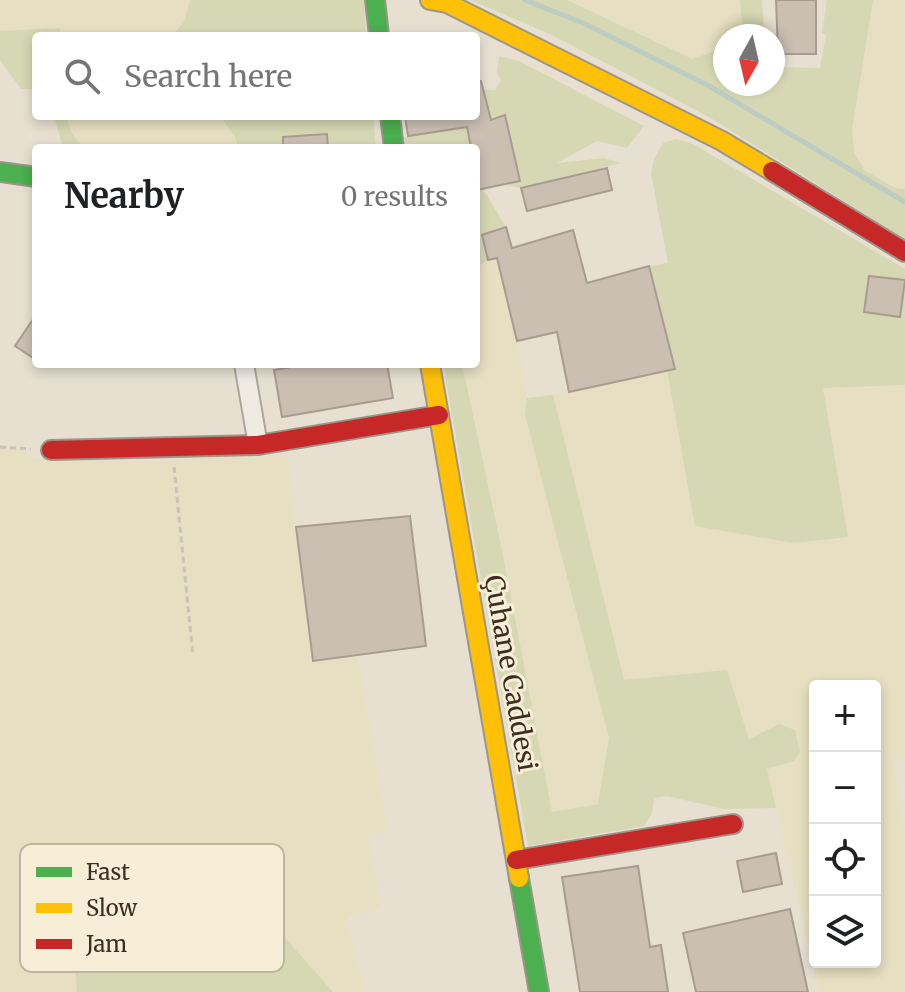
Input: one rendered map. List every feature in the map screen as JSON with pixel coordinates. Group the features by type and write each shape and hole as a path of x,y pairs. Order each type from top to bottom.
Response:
{"street":[{"path":"379,32 375,1 395,0"},
{"path":"430,0 447,3 722,141 905,252"},
{"path":"390,120 394,144"},
{"path":"0,172 32,176"},
{"path":"245,368 258,445"},
{"name":"Çuhane Caddesi","path":"431,368 539,992"},
{"path":"51,450 258,445 439,415"},
{"path":"516,860 733,824"}],"path":[{"path":"0,447 51,450"},
{"path":"172,447 193,656"}],"shaded area":[{"path":"0,0 190,0 184,22 175,32 59,32 59,28 0,31"},
{"path":"567,0 740,0 742,24 713,24 713,52 692,60"},
{"path":"873,0 905,0 905,189 895,188 864,170 854,152 852,130"},
{"path":"68,120 223,120 237,144 80,144"},
{"path":"497,258 517,341 527,398 525,415 609,738 598,804 552,812 502,550 463,368 480,368 480,266"},
{"path":"667,370 695,526 848,537 823,388 905,385 905,755 893,761 905,832 905,992 819,992 813,968 881,968 881,680 809,680 809,949 767,769 794,760 800,752 779,724 749,739 727,670 624,680 553,395"},
{"path":"0,447 25,448 29,458 146,463 287,455 313,660 358,655 388,831 368,836 381,908 346,918 365,992 333,992 284,937 284,844 20,844 20,972 75,972 77,992 0,992"}],"green space":[{"path":"190,0 364,0 366,32 175,32 184,22"},
{"path":"470,0 567,0 692,59 713,52 713,96 785,96 785,67 820,68 826,35 822,33 827,0 873,0 852,130 854,152 864,170 895,188 905,189 905,239 709,117 550,34"},
{"path":"740,0 762,0 763,24 742,24"},
{"path":"60,28 60,32 32,32 32,89 21,89 0,60 0,31"},
{"path":"499,56 519,61 644,126 627,148 597,141 557,163 604,158 621,163 521,188 504,184 518,172 506,115 491,120 482,90 495,90 501,81 497,72"},
{"path":"55,120 68,120 81,144 62,144"},
{"path":"223,120 373,120 376,144 237,144"},
{"path":"467,127 470,144 405,144 404,137"},
{"path":"676,139 693,144 905,269 905,385 823,388 848,537 794,543 695,526 667,370 675,368 649,266 668,263 651,174 654,159 663,143"},
{"path":"480,189 483,189 506,227 482,235 488,260 480,265"},
{"path":"444,368 463,368 502,550 552,812 598,804 609,738 525,415 527,398 553,395 624,680 727,670 749,739 779,724 795,730 800,752 794,761 767,769 776,808 724,809 667,796 654,798 652,813 644,826 528,846"},
{"path":"284,937 333,992 77,992 75,972 284,972"}],"building":[{"path":"776,0 816,0 816,54 785,54 785,24 777,24"},
{"path":"480,81 491,120 505,115 520,181 480,189 480,144 470,144 467,127 408,136 406,120 480,120"},
{"path":"327,134 328,144 283,144 283,137"},
{"path":"607,168 612,190 527,211 521,188"},
{"path":"506,227 512,248 573,230 587,283 649,266 675,369 569,392 557,332 517,341 497,258 488,260 482,235"},
{"path":"869,276 905,280 900,317 864,312"},
{"path":"32,321 32,357 15,346"},
{"path":"388,368 393,398 282,417 274,370"},
{"path":"410,516 426,646 313,661 296,527"},
{"path":"776,853 782,884 743,892 737,861"},
{"path":"638,866 650,947 661,945 668,992 580,992 562,877"},
{"path":"790,909 808,992 696,992 683,933"}],"waterway":[{"path":"525,0 583,23 709,86 905,202"}],"traffic: fast":[{"path":"375,0 379,32"},
{"path":"390,120 394,144"},
{"path":"0,172 32,176"},
{"path":"519,878 539,992"}],"traffic: slow":[{"path":"430,0 447,3 722,141 772,171"},
{"path":"431,368 519,878"}],"traffic: jam":[{"path":"772,171 905,252"},
{"path":"51,450 258,445 439,415"},
{"path":"516,860 733,824"}]}
